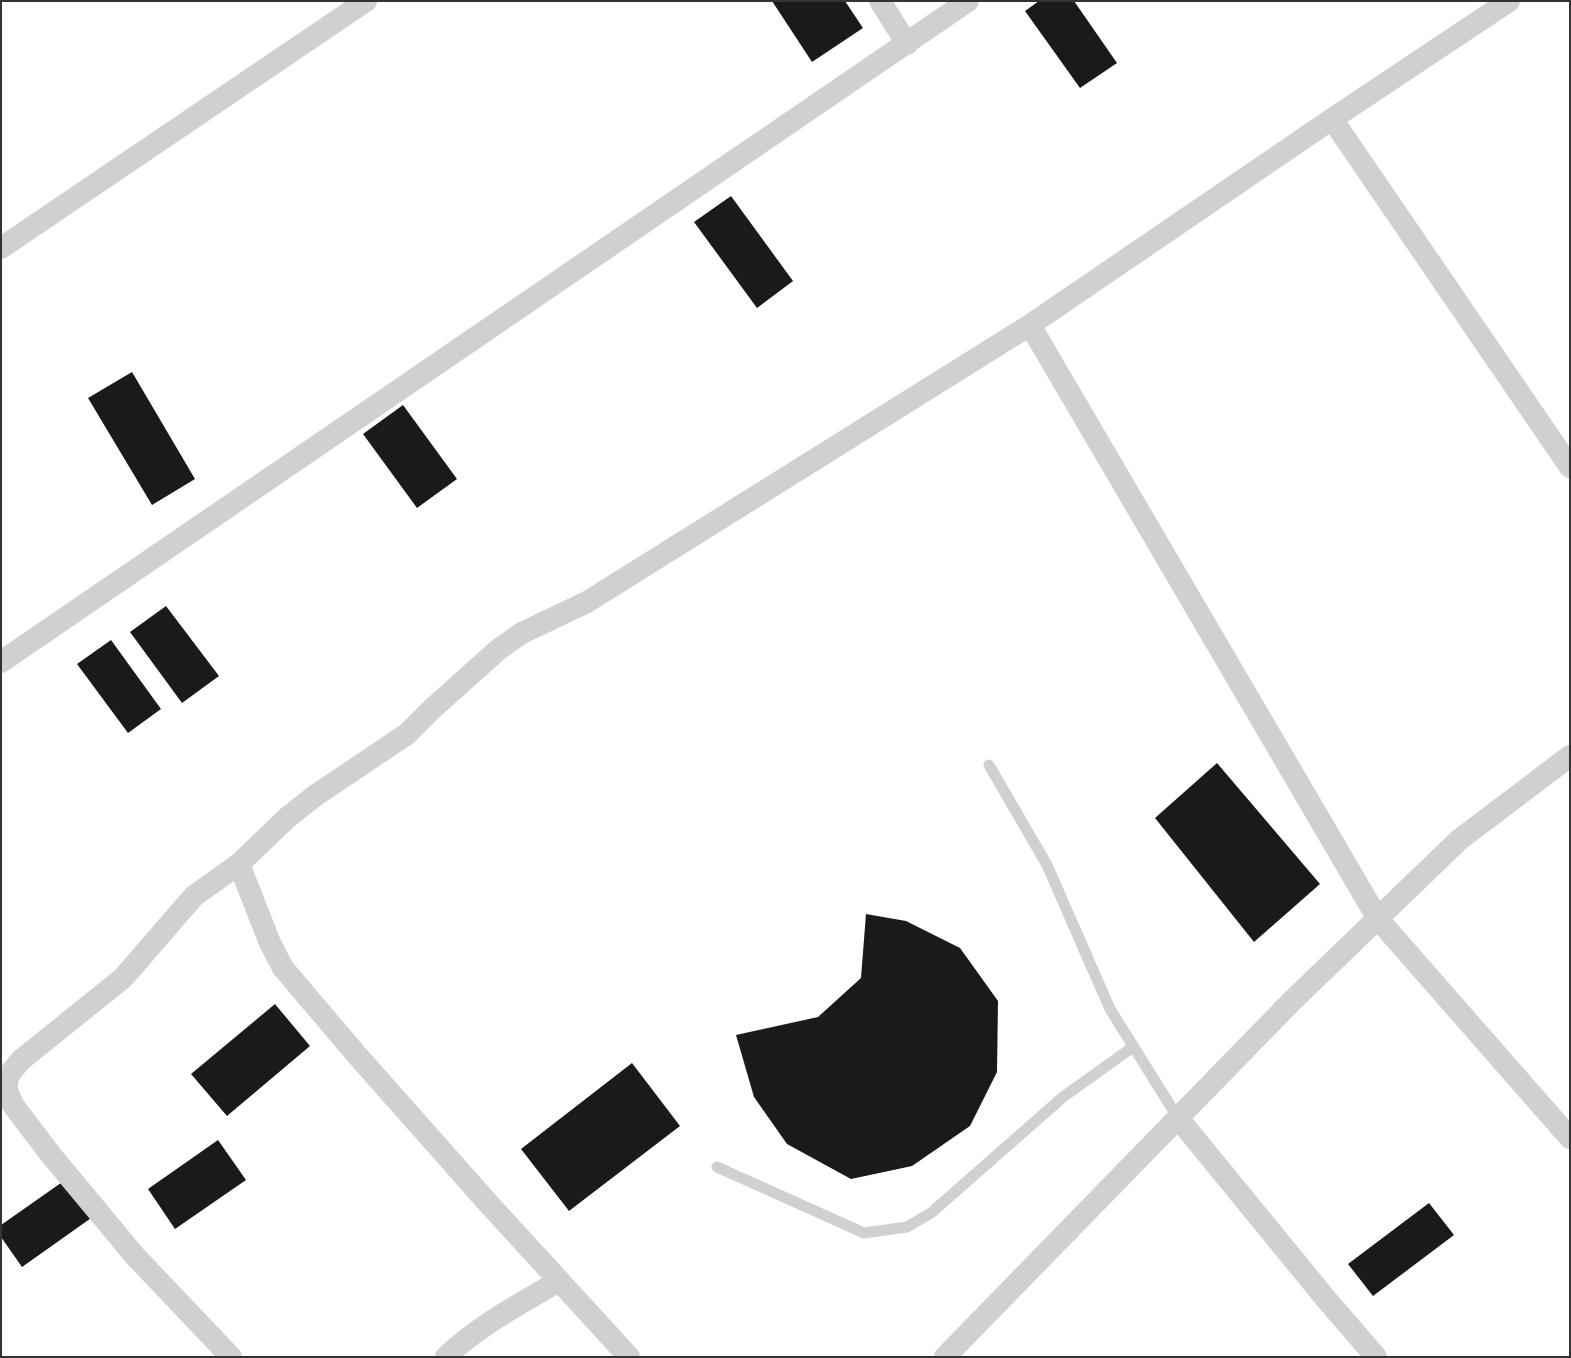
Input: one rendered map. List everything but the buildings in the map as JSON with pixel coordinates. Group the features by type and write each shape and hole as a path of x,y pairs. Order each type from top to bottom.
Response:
{"street":[{"path":"1,248 366,1"},
{"path":"880,1 907,44"},
{"path":"1,662 968,1"},
{"path":"231,1357 129,1249 51,1155 13,1105 4,1091 11,1072 21,1060 123,978 194,896 239,864 288,817 316,795 407,734 432,709 506,644 522,633 586,602 1030,325 1509,1"},
{"path":"1332,119 1570,467"},
{"path":"1030,325 1378,919 1570,1138"},
{"path":"950,1355 1291,1002 1459,840 1570,756"},
{"path":"239,864 270,943 283,968 488,1203 629,1357"},
{"path":"1178,1118 1326,1299 1376,1357"},
{"path":"446,1357 490,1321 559,1280"}],"lane":[{"path":"989,765 1046,864 1110,1009 1178,1118"},
{"path":"717,1167 864,1233 907,1227 931,1214 1064,1097 1133,1047"}]}
